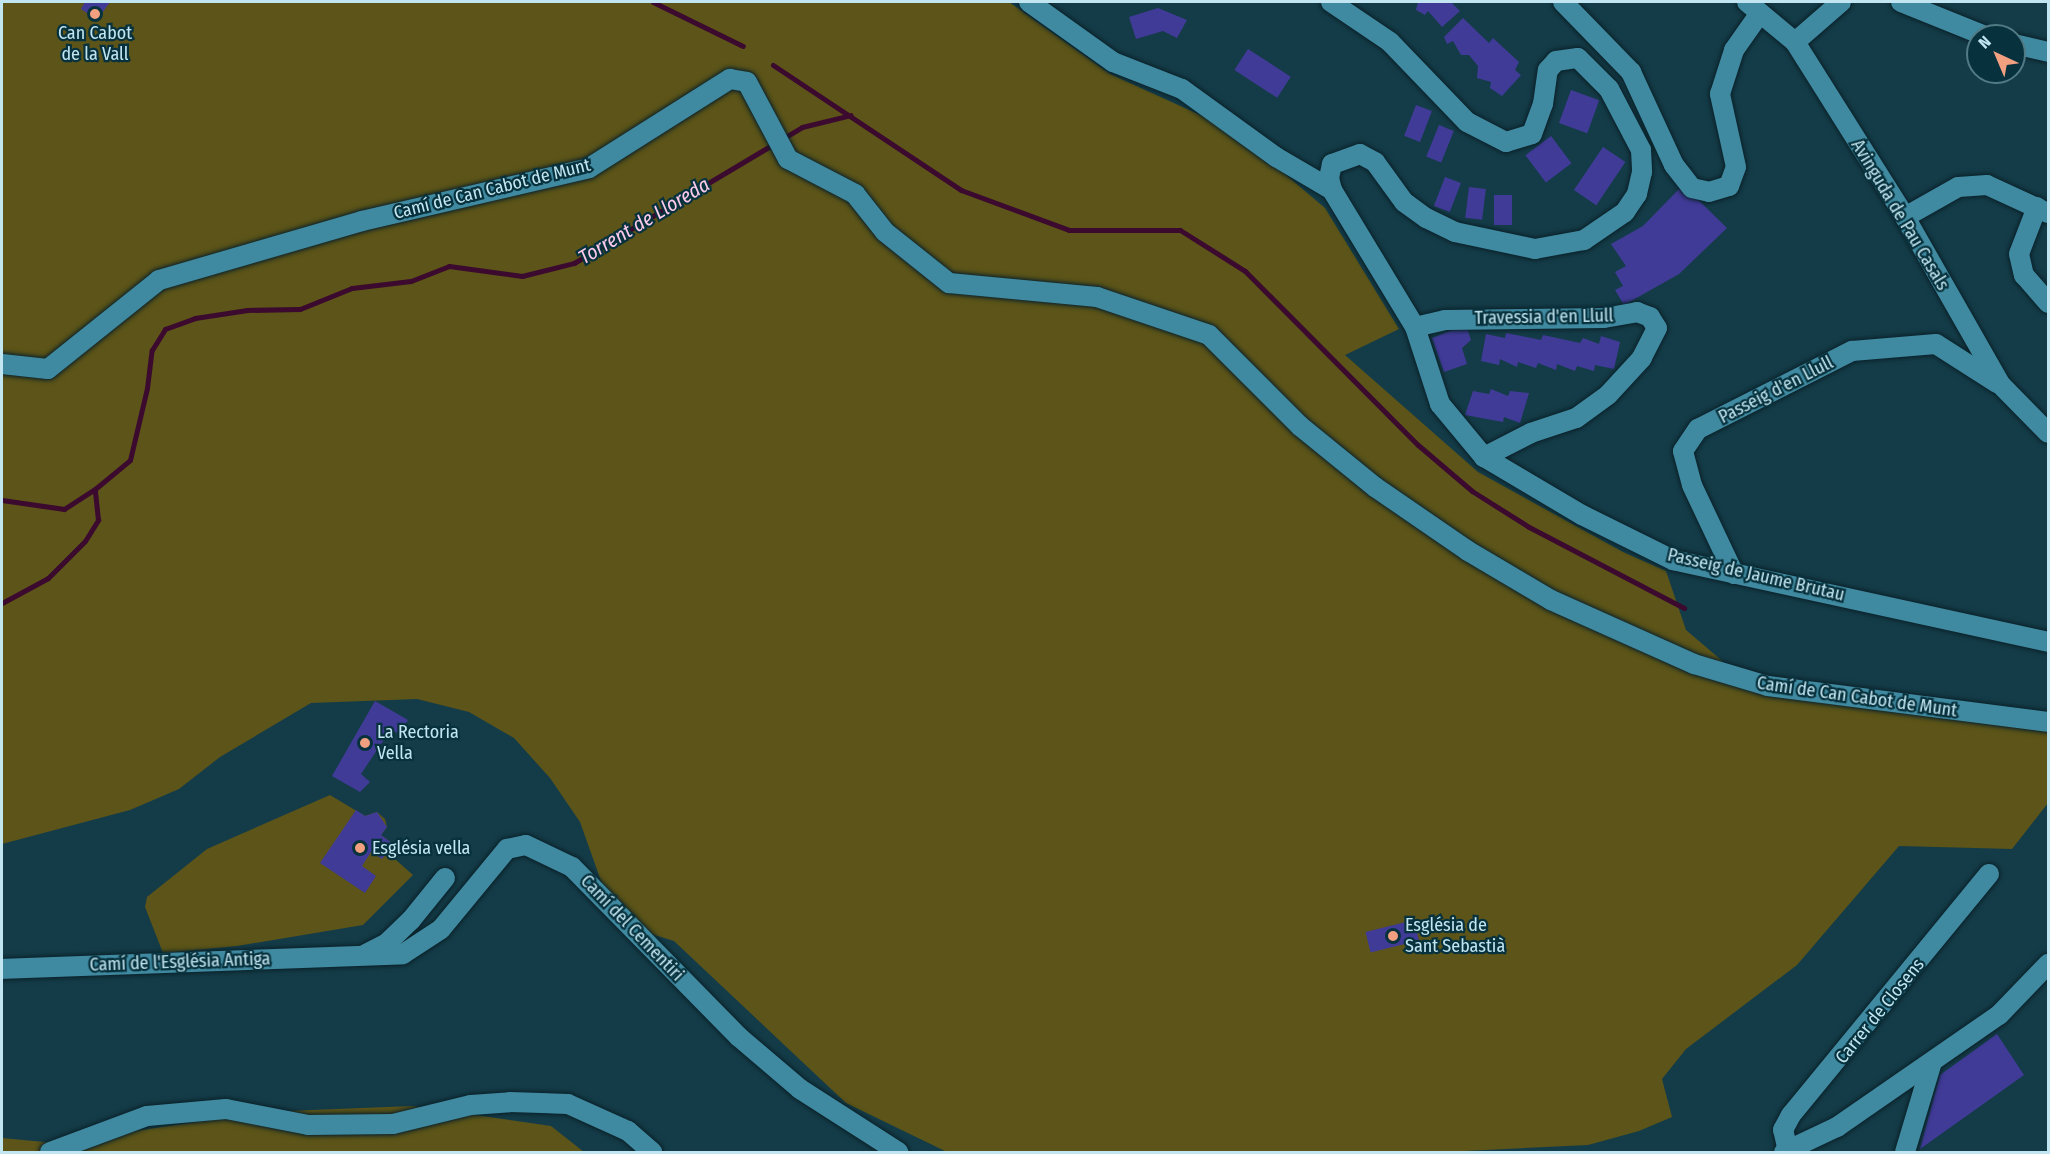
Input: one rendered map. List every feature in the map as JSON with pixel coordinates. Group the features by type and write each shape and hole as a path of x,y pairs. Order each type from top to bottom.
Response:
{"street":[{"path":"1029,2 1102,56 1182,89 1276,157 1332,190"},
{"path":"1331,2 1390,42 1467,122 1506,142 1532,134 1543,104 1548,70 1556,61 1578,58 1610,89 1622,109 1641,150 1642,172 1637,194 1625,212 1607,228 1584,240 1535,249 1455,232 1426,218 1404,202 1376,162 1360,154 1332,164 1329,178 1332,190"},
{"path":"1563,2 1631,72 1674,165 1692,188 1709,192 1729,186 1736,167 1720,94 1734,50 1754,7"},
{"path":"1795,42 1841,2"},
{"path":"1901,2 1966,28"},
{"name":"Avinguda de Pau Casals","path":"1754,7 1795,42 1905,217 2001,385 2049,433"},
{"path":"2026,47 2049,52"},
{"name":"Camí de Can Cabot de Munt","path":"2,364 48,369 159,280 362,221 589,168 730,79 747,82 788,159 855,194 885,232 949,284 1097,297 1209,335 1300,426 1375,487 1468,551 1542,594 1631,638 1694,664 1768,686 2049,722"},
{"path":"1905,217 1958,187 1987,185 2043,210 2019,254 2024,275 2049,303"},
{"name":"Passeig de Jaume Brutau","path":"1332,190 1415,327 1440,404 1484,457 1582,515 1674,560 2049,642"},
{"name":"Travessia d'en Llull","path":"1415,327 1445,320 1604,318 1637,312 1650,317 1657,328 1642,358 1608,395 1576,418 1531,433 1484,457"},
{"name":"Passeig d'en Llull","path":"1734,574 1692,485 1683,451 1698,429 1852,351 1936,344 2001,385"},
{"name":"Camí del Cementiri","path":"358,958 403,954 441,929 477,880 507,849 526,845 572,867 739,1037 801,1089 898,1152"},
{"name":"Carrer de Closens","path":"1989,874 1791,1115 1783,1130 1786,1152 1837,1127 1999,1015 2049,964"},
{"path":"358,958 386,944 445,878"},
{"name":"Camí de l'Església Antiga","path":"2,969 358,958"},
{"path":"1905,1152 1932,1062"},
{"path":"50,1152 147,1116 226,1109 308,1125 393,1125 471,1105 510,1102 568,1104 628,1131 652,1152"}],"shaded area":[{"path":"2,2 1009,2 1110,74 1209,119 1273,164 1325,208 1399,329 1345,355 1478,472 1623,552 1666,571 1686,630 1727,665 1774,689 2047,731 2048,803 2012,849 1899,846 1797,965 1686,1049 1662,1079 1672,1117 1639,1131 1588,1145 1444,1152 947,1152 846,1103 674,941 616,923 580,822 550,778 514,738 469,712 417,699 311,703 220,757 179,789 130,810 2,844"},
{"path":"330,795 365,816 377,812 385,819 387,827 381,835 393,844 387,852 413,875 363,925 237,946 163,953 145,907 147,897 207,849"},
{"path":"412,1106 551,1126 584,1152 2,1152 2,1138 55,1143 262,1112"}],"building":[{"name":"Can Cabot de la Vall","path":"85,2 110,2 97,20 81,9"},
{"path":"1418,2 1451,2 1460,11 1442,27 1428,11 1425,15 1416,10"},
{"path":"1158,8 1187,20 1177,38 1163,31 1136,39 1129,17"},
{"path":"1463,18 1489,43 1493,38 1519,62 1515,70 1521,75 1502,96 1490,88 1491,82 1477,78 1478,66 1469,55 1461,55 1453,41 1447,44 1444,37"},
{"path":"1248,49 1291,77 1277,98 1234,70"},
{"path":"1571,90 1599,100 1587,133 1559,123"},
{"path":"1416,105 1432,111 1420,142 1404,136"},
{"path":"1439,125 1454,131 1441,163 1426,157"},
{"path":"1551,136 1571,163 1546,182 1525,155"},
{"path":"1603,147 1625,162 1596,205 1574,190"},
{"path":"1445,177 1461,183 1450,212 1434,206"},
{"path":"1683,185 1727,228 1679,274 1624,305 1615,290 1623,286 1615,272 1626,266 1611,244 1643,226"},
{"path":"1469,187 1486,189 1482,220 1465,218"},
{"path":"1494,195 1512,195 1512,225 1494,225"},
{"path":"1466,325 1471,340 1462,348 1467,364 1444,372 1432,338"},
{"path":"1506,333 1541,340 1543,335 1580,343 1583,338 1599,344 1601,336 1620,342 1614,369 1595,365 1594,371 1577,366 1575,371 1557,364 1556,370 1538,363 1536,368 1518,362 1517,367 1500,359 1499,365 1481,361 1486,334 1505,338"},
{"path":"1491,389 1508,396 1510,391 1529,393 1520,423 1504,417 1503,422 1465,415 1473,391 1489,394"},
{"name":"La Rectoria Vella","path":"375,701 408,720 399,734 391,729 361,774 370,782 360,792 332,776"},
{"name":"Església vella","path":"356,810 365,816 377,812 387,827 381,835 393,844 382,859 371,852 362,866 376,876 365,893 320,863"},
{"name":"Església de Sant Sebastià","path":"1414,920 1419,940 1371,952 1365,932"},
{"path":"1997,1034 2024,1075 1920,1149 1940,1075"}],"waterway":[{"path":"653,2 743,46"},
{"path":"773,65 961,190 1069,230 1180,230 1245,271 1418,445 1472,491 1529,527 1684,608"},
{"name":"Torrent de Lloreda","path":"2,603 48,578 85,541 98,520 95,489 130,460 147,388 152,350 165,329 195,318 247,310 300,309 352,288 411,281 449,266 522,276 574,263 802,127 851,115"},
{"path":"2,500 64,509 95,489"}],"place":[{"name":"Can Cabot de la Vall","path":"95,14"},
{"name":"La Rectoria Vella","path":"365,743"},
{"name":"Església vella","path":"360,848"},
{"name":"Església de Sant Sebastià","path":"1393,936"}]}
